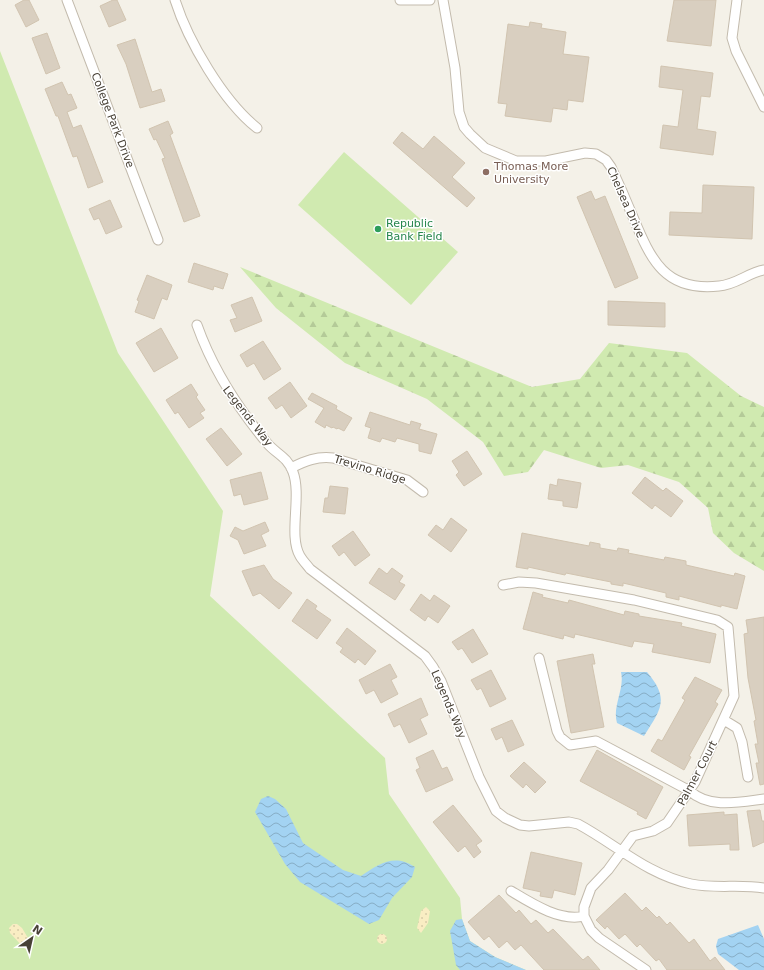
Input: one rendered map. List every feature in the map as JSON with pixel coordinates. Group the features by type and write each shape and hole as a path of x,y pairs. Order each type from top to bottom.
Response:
{"street":[{"name":"College Park Drive","path":"67,0 158,240"},
{"path":"175,0 189,38 202,59 237,109 257,128"},
{"path":"400,0 430,0"},
{"name":"Chelsea Drive","path":"443,0 455,68 461,120 470,134 485,148 516,161 546,161 585,153 596,154 606,160 611,167 647,251 665,273 677,281 688,285 701,287 720,286 764,270"},
{"path":"737,0 732,38 736,51 764,107"},
{"name":"Legends Way","path":"197,325 216,370 230,395 268,445 282,455 291,468 296,484 296,545 300,556 310,568 425,656 441,680 479,777 496,811 505,818 520,825 529,826 569,822 578,824 622,853 659,874 691,884 721,887 764,888"},
{"name":"Trevino Ridge","path":"291,468 312,458 324,456 407,480 423,492"},
{"name":"Palmer Court","path":"503,585 519,582 536,583 634,600 722,622 728,627 735,689 734,696 690,791 667,823 653,831 633,836 622,853 591,888 584,907 584,916"},
{"path":"539,658 558,731 564,741 570,745 596,741 690,791 697,798 717,802 740,802 764,799"},
{"path":"724,720 738,728 748,777"},
{"path":"511,891 569,918 584,916 591,930 599,938 646,970"}],"green space":[{"path":"0,51 118,353 223,511 210,596 385,758 389,794 460,898 462,919 470,941 495,957 526,970 0,970"},
{"name":"Republic Bank Field","path":"344,152 458,252 411,305 298,205"},
{"path":"240,267 532,387 580,379 609,343 687,353 741,396 764,407 764,571 734,553 713,533 708,508 679,482 628,465 601,468 544,450 528,472 504,476 483,442 427,399 345,363 276,308"}],"sand":[{"path":"426,907 430,911 428,923 421,933 417,928 421,911"},
{"path":"13,924 17,924 22,928 31,943 30,949 25,949 10,933 9,928"},
{"path":"380,934 384,934 386,935 386,943 380,944 377,941 377,937"}],"water":[{"path":"621,672 647,672 659,690 661,697 658,711 644,736 617,723 616,710 622,678"},
{"path":"268,796 275,799 286,809 303,843 343,870 361,876 380,864 393,861 400,861 415,867 412,877 392,898 379,920 369,924 300,882 285,864 255,812 261,799"},
{"path":"462,919 470,941 495,957 526,970 460,970 456,965 450,931 456,920"},
{"path":"758,925 764,939 764,970 739,970 718,954 716,946 718,939"}],"building":[{"path":"24,0 29,0 39,20 26,27 15,5"},
{"path":"113,0 117,0 126,20 109,27 100,6"},
{"path":"674,0 716,0 711,46 667,41"},
{"path":"530,22 542,24 541,28 566,32 563,54 589,57 583,102 568,100 567,110 553,108 551,122 505,116 507,104 498,103 508,24 529,27"},
{"path":"47,33 60,68 46,74 32,38"},
{"path":"135,39 152,92 161,89 165,101 140,108 126,64 117,45"},
{"path":"661,66 713,73 710,97 701,96 697,129 716,132 713,155 660,148 663,125 678,127 683,90 659,87"},
{"path":"62,82 68,95 71,94 77,108 67,112 73,128 81,125 103,182 88,188 77,156 73,157 58,116 56,116 45,89"},
{"path":"168,121 173,133 170,135 200,216 184,222 162,159 165,158 156,139 154,140 149,129"},
{"path":"402,132 423,149 434,136 465,163 452,177 475,198 467,207 393,143"},
{"path":"703,185 754,187 752,239 669,235 670,212 702,213"},
{"path":"591,191 595,200 605,196 638,278 615,288 577,197"},
{"path":"110,200 122,227 106,234 99,218 94,220 89,209"},
{"path":"194,263 228,274 223,289 214,286 213,290 188,282"},
{"path":"147,275 172,285 167,300 162,298 154,319 135,312 139,301 137,300"},
{"path":"252,297 262,321 235,332 230,320 237,318 231,305"},
{"path":"608,301 665,303 665,327 608,325"},
{"path":"161,328 178,358 154,372 136,343"},
{"path":"263,341 281,369 264,380 254,363 247,367 240,355"},
{"path":"290,382 307,406 291,418 282,405 276,409 268,398"},
{"path":"191,384 198,395 196,397 205,410 200,413 204,418 189,428 178,412 175,414 166,400"},
{"path":"312,393 337,406 336,409 352,418 344,431 326,425 325,428 315,422 324,408 308,399"},
{"path":"370,412 410,425 411,421 421,424 419,429 437,434 431,454 419,451 419,444 397,438 395,442 382,438 380,442 368,438 371,428 365,426"},
{"path":"221,428 242,454 227,466 206,439"},
{"path":"467,451 482,474 464,486 456,475 459,472 452,461"},
{"path":"261,472 268,499 244,505 241,494 234,496 230,480"},
{"path":"645,477 663,491 666,488 683,501 671,517 655,505 652,509 632,493"},
{"path":"558,479 581,483 577,508 563,506 563,501 548,499 550,484 557,486"},
{"path":"330,486 348,488 345,514 323,512 325,498 328,498"},
{"path":"451,518 467,530 451,552 428,535 436,525 443,530"},
{"path":"265,522 269,531 261,535 266,546 244,554 238,540 230,536 235,527 243,531"},
{"path":"353,531 370,555 355,566 344,552 339,556 332,546"},
{"path":"522,533 589,546 590,542 600,544 600,548 617,551 618,548 629,550 628,553 664,560 665,557 686,561 686,565 734,576 735,573 745,576 737,609 721,605 721,607 679,596 679,600 666,597 666,593 623,583 623,586 611,584 611,582 566,573 565,575 528,567 528,569 516,567"},
{"path":"264,565 273,579 292,593 279,609 260,593 253,596 242,571"},
{"path":"379,568 387,574 392,568 403,576 399,582 405,585 395,600 369,583"},
{"path":"533,592 543,595 542,597 568,603 569,600 624,615 625,611 639,614 639,616 682,623 681,626 716,634 710,663 652,652 654,644 634,641 632,647 575,634 574,638 564,635 563,639 523,629"},
{"path":"421,594 430,601 434,595 450,606 438,623 428,616 425,621 410,610"},
{"path":"307,599 317,606 315,609 331,620 317,639 292,621"},
{"path":"764,617 764,784 760,785 756,763 759,763 755,744 758,744 754,721 756,720 748,678 744,634 748,633 746,620"},
{"path":"347,628 376,651 365,665 358,659 355,663 340,652 343,648 336,643"},
{"path":"473,629 488,654 472,663 462,648 458,650 452,642"},
{"path":"593,654 595,664 592,664 604,727 571,733 557,661"},
{"path":"390,664 397,677 391,680 398,694 381,703 374,690 366,694 359,680"},
{"path":"491,670 506,699 490,707 481,688 477,690 471,680"},
{"path":"695,677 722,690 715,702 718,704 689,756 691,757 684,770 651,751 658,739 662,741 685,700 682,698"},
{"path":"421,698 428,715 420,719 427,734 409,743 400,724 394,727 388,714"},
{"path":"512,720 524,745 508,752 502,737 496,740 491,729"},
{"path":"433,750 442,769 447,767 453,780 426,792 416,770 420,768 416,758"},
{"path":"597,750 663,787 646,819 637,814 638,812 580,781"},
{"path":"524,762 546,782 535,793 526,784 523,788 510,776"},
{"path":"453,805 482,841 476,845 481,852 474,858 465,846 458,852 433,822"},
{"path":"760,810 762,821 764,821 764,842 753,847 747,811"},
{"path":"724,812 724,815 737,814 739,850 730,850 730,844 689,846 687,815"},
{"path":"531,852 582,863 575,895 554,890 552,898 540,896 541,892 523,888"},
{"path":"625,893 642,911 646,907 657,918 659,916 667,925 670,922 689,943 694,939 710,961 715,957 725,970 667,970 659,959 656,961 640,944 637,947 625,934 619,939 607,926 605,929 596,920"},
{"path":"499,895 516,913 519,910 531,924 536,920 548,933 553,929 583,960 588,956 600,970 544,970 521,945 515,950 507,941 499,948 489,936 484,940 468,922"}],"place":[{"name":"Thomas More University","path":"486,172"},
{"name":"Republic Bank Field","path":"378,229"}]}
